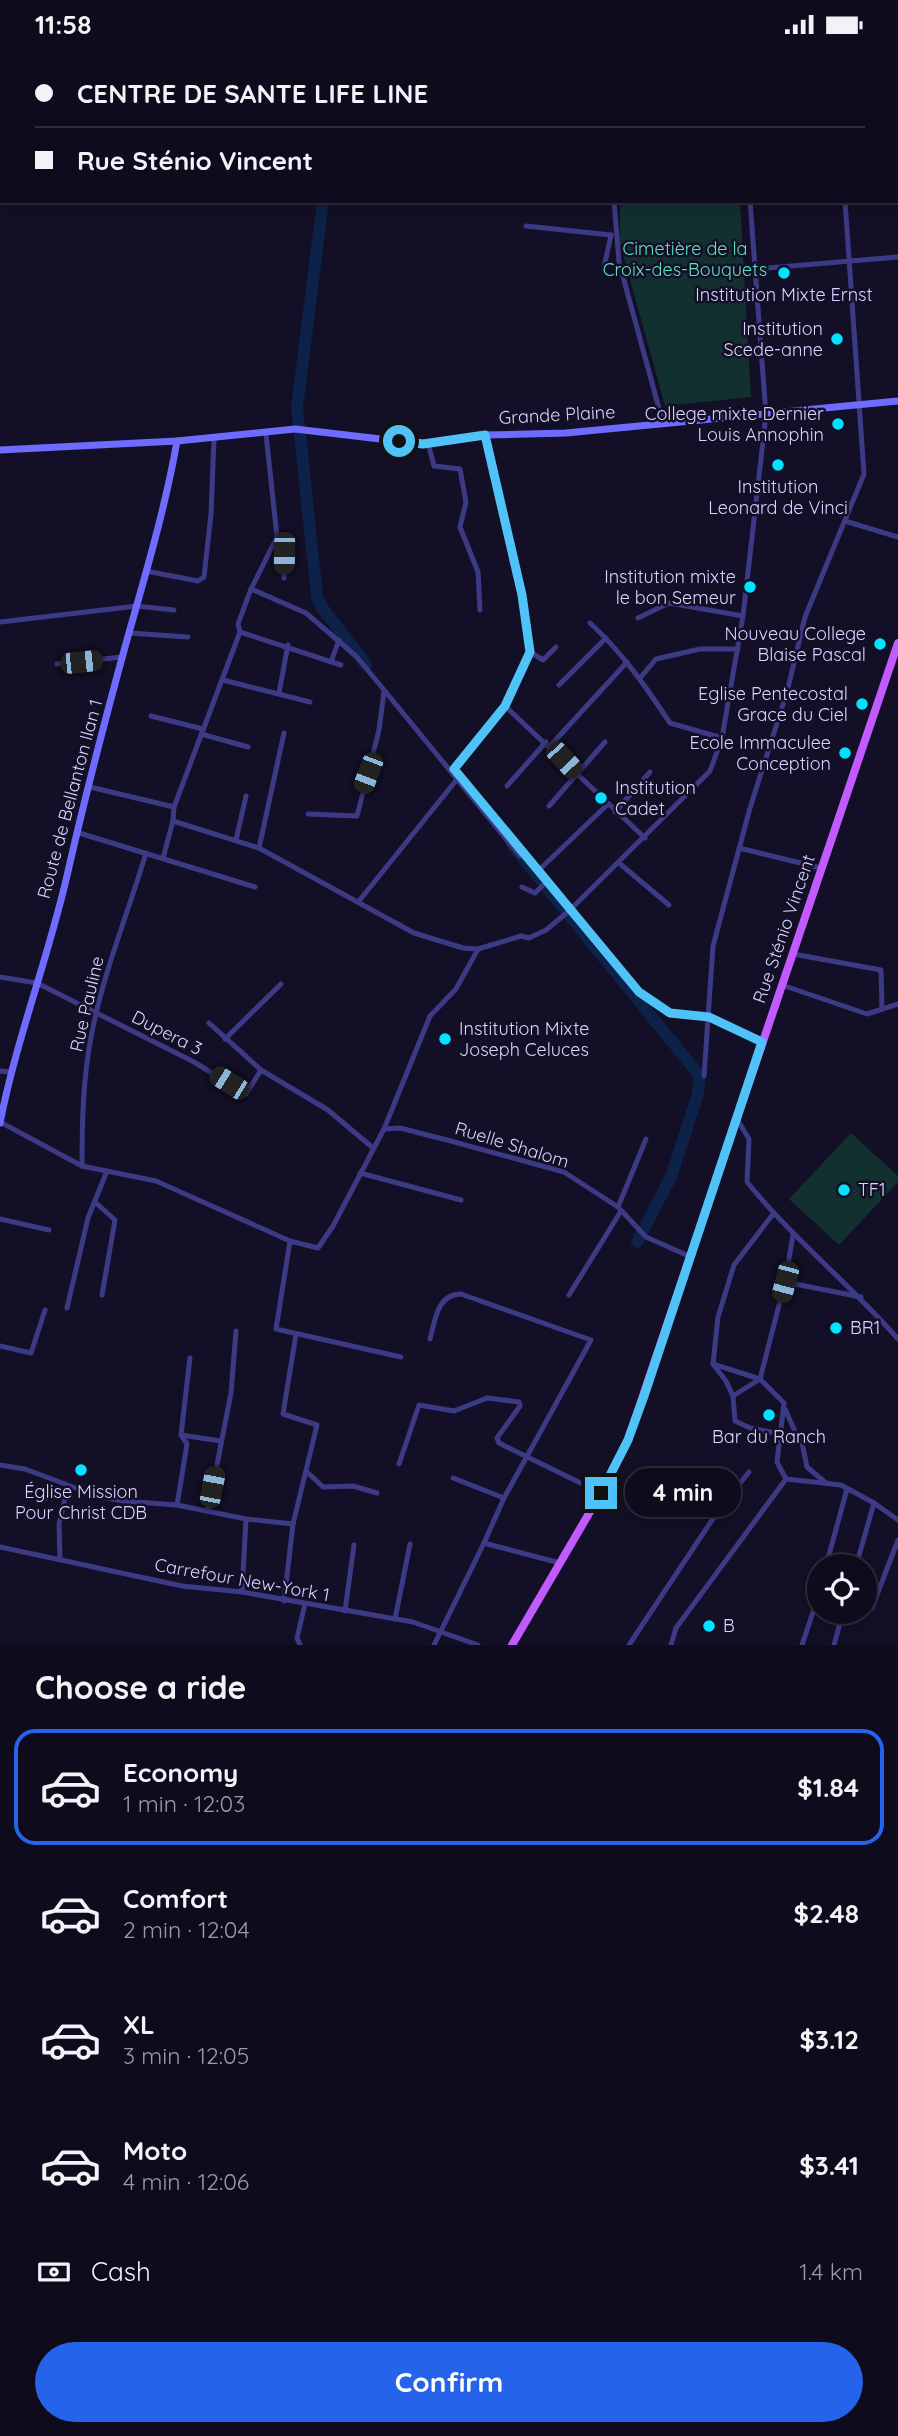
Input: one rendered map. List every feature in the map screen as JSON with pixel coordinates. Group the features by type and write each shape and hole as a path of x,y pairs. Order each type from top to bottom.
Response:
{"main road":[{"name":"Rue Sténio Vincent","path":"512,1645 601,1493 628,1440 821,868 893,671 898,643"}],"street":[{"path":"614,203 619,262 663,423"},
{"path":"173,821 259,848 414,933 463,949 478,949 521,936 529,939 568,911 710,771 722,738 738,649 766,415 750,203"},
{"path":"704,1076 713,946 739,848 787,692 805,617 864,474 857,405 845,203"},
{"path":"604,267 614,222"},
{"path":"526,226 611,235"},
{"path":"755,269 898,257"},
{"name":"Grande Plaine","path":"0,450 177,441 299,430 428,443 485,435 566,433 898,401"},
{"path":"266,433 277,537 284,553 284,578"},
{"path":"459,777 454,769 505,706 530,652 522,595 485,435"},
{"path":"146,571 198,581 204,577 211,514 214,438"},
{"name":"Route de Bellanton Ilan 1","path":"0,1123 11,1072 90,787 177,441"},
{"path":"428,443 434,466 460,469 466,502 460,527 478,572 480,610"},
{"path":"845,521 898,537"},
{"path":"163,858 174,807 240,632 239,624 251,589 277,537"},
{"path":"251,589 289,603 339,639 459,777 520,856"},
{"path":"638,618 669,603 743,616"},
{"path":"0,621 136,606 174,610"},
{"path":"590,624 606,638 640,678 670,723 722,738"},
{"path":"240,632 288,645 341,665"},
{"path":"129,633 188,637"},
{"path":"559,685 606,638"},
{"path":"331,661 339,639"},
{"path":"279,693 288,645"},
{"path":"530,652 543,660 556,647"},
{"path":"640,678 656,659 700,649 738,649"},
{"path":"57,664 122,657"},
{"path":"507,786 627,662"},
{"path":"223,680 310,702"},
{"path":"308,814 356,816 379,730 384,692"},
{"path":"505,706 645,838"},
{"path":"151,716 248,747"},
{"path":"259,848 284,733"},
{"path":"549,806 605,742"},
{"path":"615,812 650,772"},
{"path":"359,901 459,777"},
{"path":"90,787 174,807"},
{"path":"472,793 539,870 568,911 639,992 670,1013 709,1017 762,1042"},
{"path":"236,840 246,796"},
{"path":"539,870 607,805"},
{"path":"76,832 255,887"},
{"path":"739,848 821,868"},
{"name":"Rue Pauline","path":"82,1165 85,1083 97,1012 146,853"},
{"path":"619,863 669,905"},
{"path":"522,887 535,893 546,882"},
{"path":"0,1123 82,1165 156,1181 290,1241 318,1248 384,1129 430,1016 456,989 478,949"},
{"path":"793,954 881,971 882,1009"},
{"name":"Dupera 3","path":"0,977 37,983 194,1062 246,1094 261,1070"},
{"path":"225,1039 281,985"},
{"path":"782,985 867,1014 898,1004"},
{"path":"209,1023 261,1070 328,1110 373,1149"},
{"path":"0,1071 11,1072"},
{"path":"737,1119 748,1139 745,1178 793,1235 861,1297 898,1339"},
{"name":"Ruelle Shalom","path":"384,1129 400,1128 564,1172 619,1209 642,1233 691,1257"},
{"path":"569,1295 619,1209 646,1139"},
{"path":"67,1308 88,1218 107,1171"},
{"path":"360,1173 461,1200"},
{"path":"95,1202 115,1220 102,1295"},
{"path":"774,1214 734,1265 718,1317 713,1364 733,1396 735,1421 750,1428 799,1439"},
{"path":"0,1219 49,1230"},
{"path":"733,1396 760,1379 785,1282 793,1235"},
{"path":"290,1241 275,1329 401,1357"},
{"path":"785,1282 856,1299 861,1297"},
{"path":"430,1339 438,1308 449,1296 461,1294 591,1340 504,1498 435,1645"},
{"path":"0,1346 32,1353 45,1310"},
{"path":"208,1511 231,1393 236,1331"},
{"path":"284,1601 293,1524 317,1425 283,1414 296,1334"},
{"path":"177,1505 187,1444 181,1435 190,1358"},
{"path":"713,1364 760,1379 784,1403 799,1439 804,1462 827,1484"},
{"path":"399,1464 419,1405 454,1411 487,1398 520,1403 497,1441 601,1493"},
{"path":"785,1409 777,1462 786,1479"},
{"path":"181,1435 221,1441"},
{"path":"0,1465 25,1469 68,1486 123,1501 177,1505 246,1520 293,1524"},
{"path":"306,1471 323,1486 353,1486 377,1493"},
{"path":"629,1645 718,1511 749,1472"},
{"path":"453,1478 504,1498"},
{"path":"786,1479 848,1489 898,1520"},
{"path":"671,1645 676,1628 786,1479"},
{"path":"60,1558 59,1524 68,1486"},
{"path":"830,1554 848,1489"},
{"path":"859,1554 874,1503"},
{"path":"242,1592 246,1520"},
{"path":"877,1595 898,1540"},
{"path":"484,1543 561,1563"},
{"path":"396,1619 410,1544"},
{"path":"345,1611 354,1545"},
{"name":"Carrefour New-York 1","path":"0,1547 182,1586 242,1592 396,1619 442,1631 478,1645"},
{"path":"300,1645 297,1638 305,1604"},
{"path":"802,1645 809,1624"},
{"path":"834,1645 840,1624"}],"green space":[{"name":"Cimetière de la Croix-des-Bouquets","path":"620,203 740,203 751,397 665,406 620,243"},
{"name":"TF1","path":"851,1133 898,1176 898,1182 839,1245 789,1199"}],"waterway":[{"path":"323,203 297,407 317,596 321,606 366,665"},
{"path":"512,845 700,1076 698,1094 671,1177 637,1242"}],"place":[{"name":"Institution Mixte Ernst","path":"784,273"},
{"name":"Institution Scede-anne","path":"837,339"},
{"name":"College mixte Dernier Louis Annophin","path":"838,424"},
{"name":"Institution Leonard de Vinci","path":"778,465"},
{"name":"Institution mixte le bon Semeur","path":"750,587"},
{"name":"Nouveau College Blaise Pascal","path":"880,644"},
{"name":"Eglise Pentecostal Grace du Ciel","path":"862,704"},
{"name":"Ecole Immaculee Conception","path":"845,753"},
{"name":"Institution Cadet","path":"601,798"},
{"name":"Institution Mixte Joseph Celuces","path":"445,1039"},
{"name":"TF1","path":"844,1190"},
{"name":"BR1","path":"836,1328"},
{"name":"Bar du Ranch","path":"769,1415"},
{"name":"Église Mission Pour Christ CDB","path":"81,1470"},
{"name":"B","path":"709,1626"}],"route":[{"path":"399,441 423,444 485,435 522,595 530,652 505,706 454,769 475,791 639,992 670,1013 709,1017 762,1042 644,1396 628,1440 601,1493"}]}
